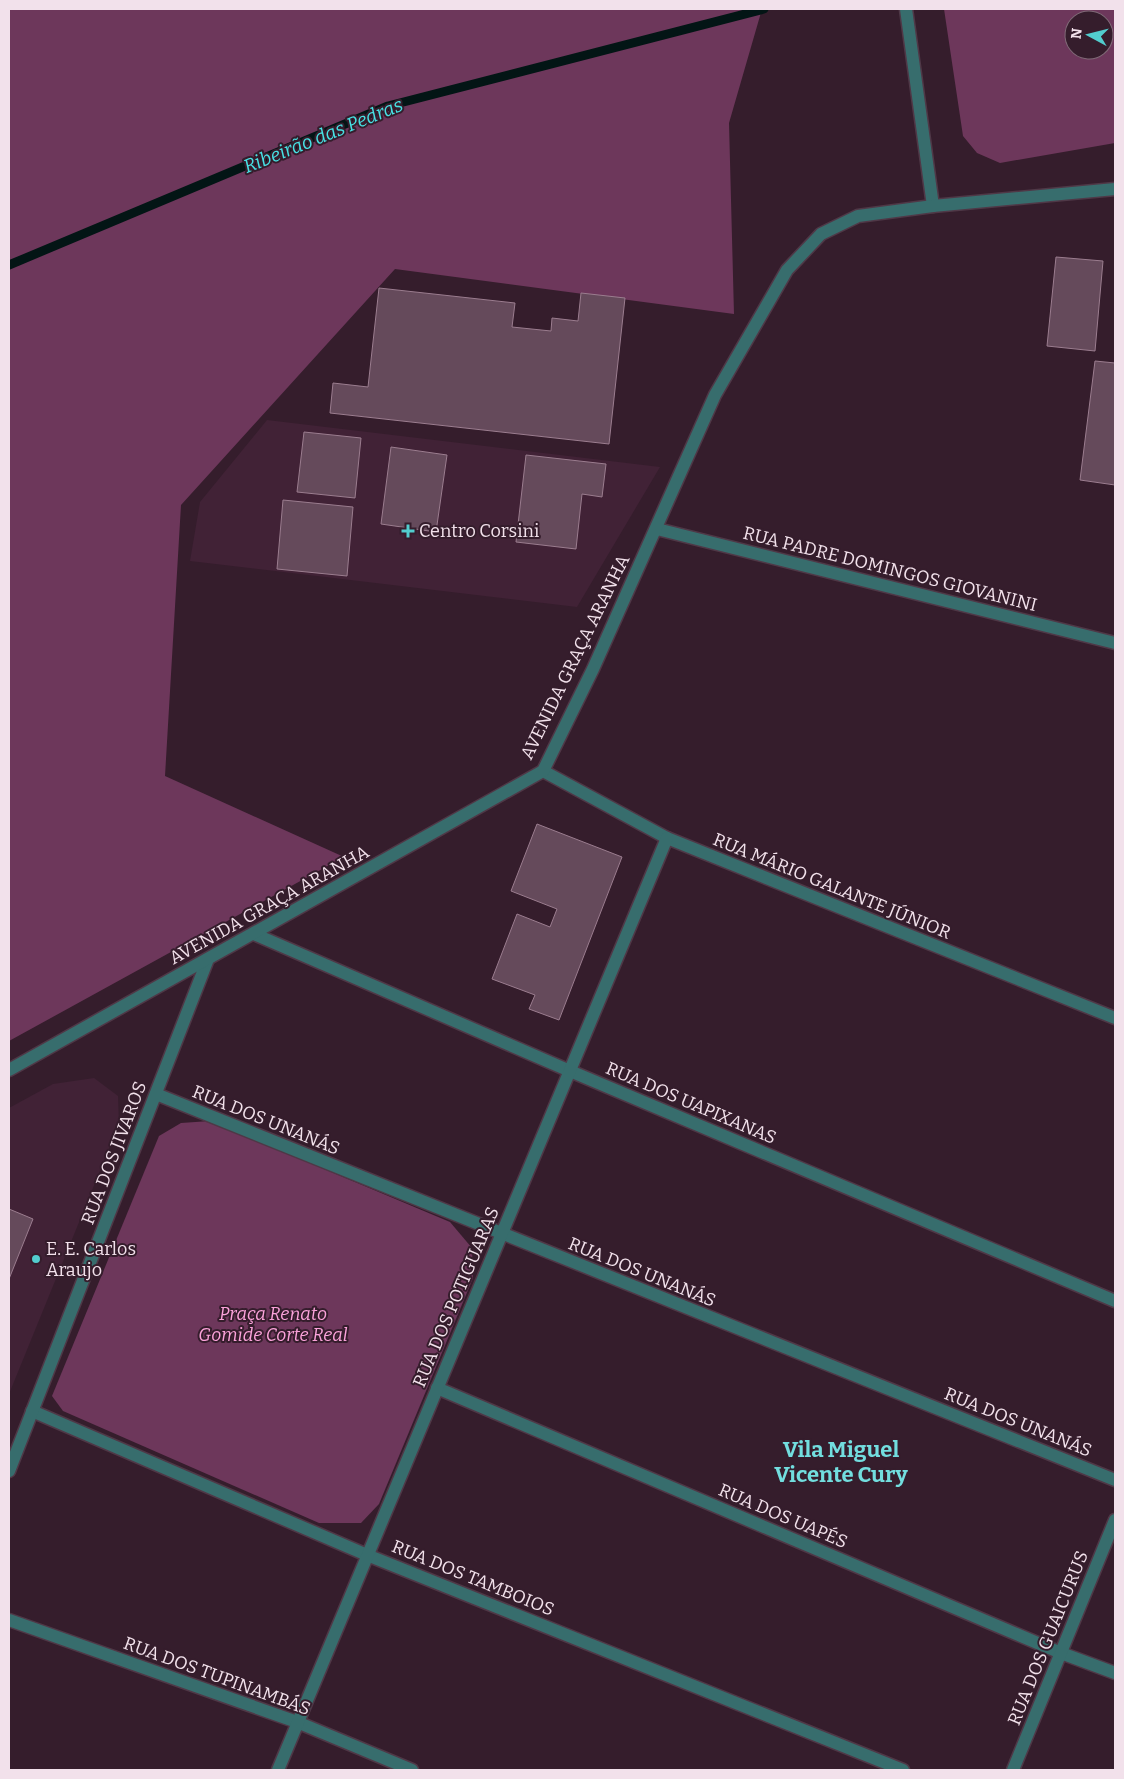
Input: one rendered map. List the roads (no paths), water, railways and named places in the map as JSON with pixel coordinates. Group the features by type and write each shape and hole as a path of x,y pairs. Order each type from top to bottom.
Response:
{"street":[{"path":"906,9 933,206"},
{"name":"AVENIDA GRAÇA ARANHA","path":"9,1070 542,771 593,669 657,529 715,395 787,270 821,234 858,216 933,206 1115,189"},
{"name":"RUA PADRE DOMINGOS GIOVANINI","path":"657,529 1115,643"},
{"name":"RUA MÁRIO GALANTE JÚNIOR","path":"542,771 667,838 1115,1018"},
{"name":"RUA DOS POTIGUARAS","path":"278,1770 667,838"},
{"name":"RUA DOS UAPIXANAS","path":"254,934 570,1071 1115,1301"},
{"name":"RUA DOS JIVAROS","path":"9,1471 208,959"},
{"name":"RUA DOS UNANÁS","path":"156,1094 1115,1480"},
{"name":"RUA DOS UAPÉS","path":"437,1388 1060,1653 1115,1673"},
{"name":"RUA DOS TAMBOIOS","path":"32,1411 367,1554 903,1770"},
{"name":"RUA DOS GUAICURUS","path":"1013,1770 1115,1520"},
{"name":"RUA DOS TUPINAMBÁS","path":"9,1620 297,1722 412,1770"}],"waterway":[{"name":"Ribeirão das Pedras","path":"9,265 388,106 764,9"}],"place":[{"name":"Centro Corsini","path":"408,531"},
{"name":"E. E. Carlos Araujo","path":"36,1259"}],"district":[{"name":"Vila Miguel Vicente Cury","path":"841,1462"}],"park label":[{"name":"Praça Renato Gomide Corte Real","path":"273,1324"}]}
